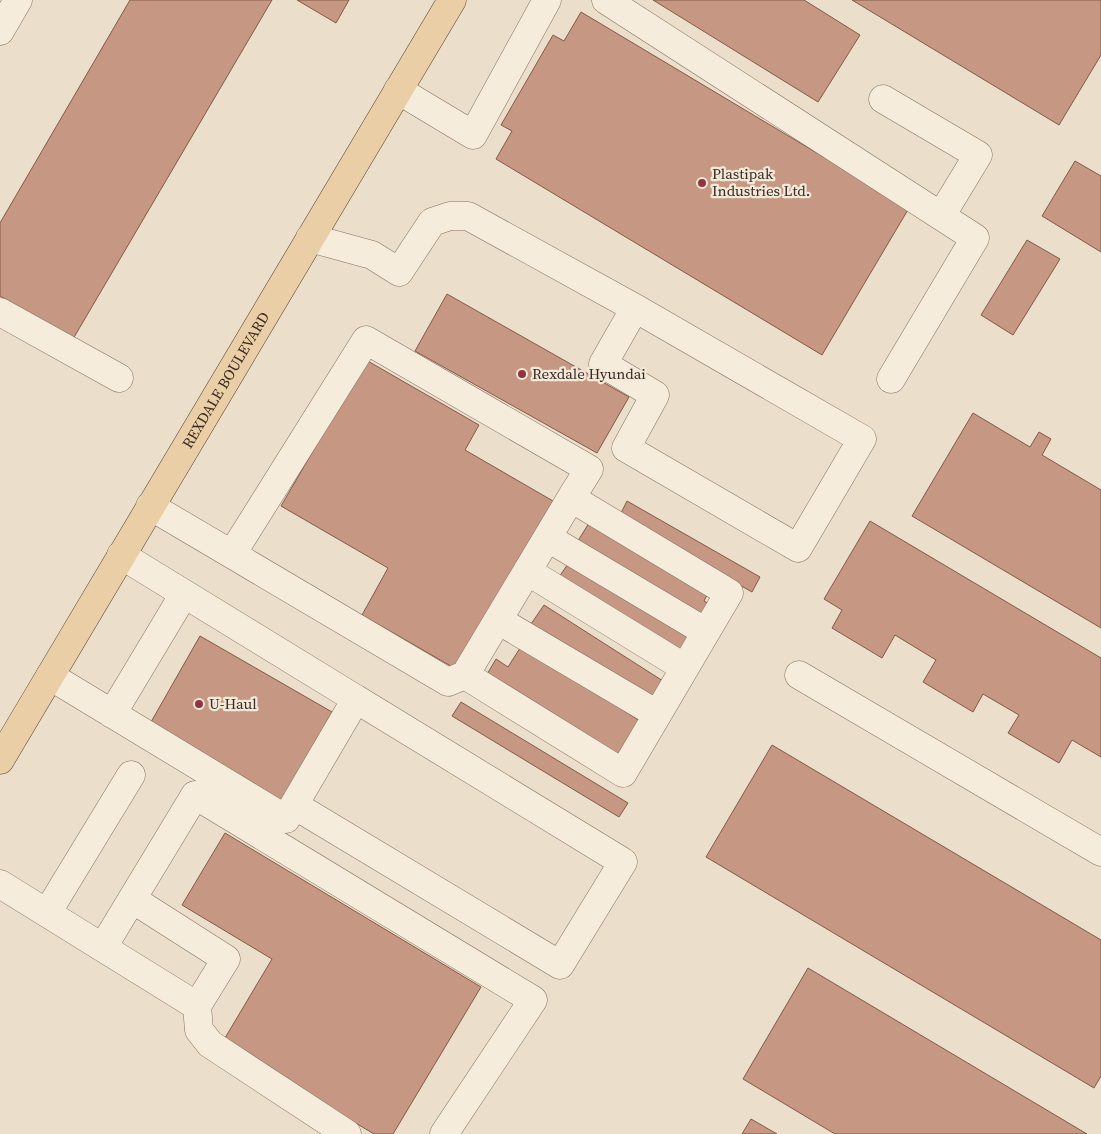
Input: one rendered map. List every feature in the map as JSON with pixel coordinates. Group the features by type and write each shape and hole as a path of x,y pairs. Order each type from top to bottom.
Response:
{"main road":[{"name":"REXDALE BOULEVARD","path":"0,760 452,0"}],"lane":[{"path":"0,31 18,0"},
{"path":"398,90 473,135 547,0"},
{"path":"606,0 975,238 891,378"},
{"path":"883,99 978,155 941,216"},
{"path":"310,238 372,255 399,272 432,222 450,216 468,216 635,308 862,440 798,548 626,448 655,394 603,364 635,308"},
{"path":"0,312 119,378"},
{"path":"150,506 448,682 465,676 589,469 366,340 232,554"},
{"path":"465,676 623,773 729,593 571,498"},
{"path":"548,538 706,632"},
{"path":"121,555 623,862 560,964 294,805"},
{"path":"527,571 685,668"},
{"path":"112,714 184,594"},
{"path":"498,620 657,714"},
{"path":"799,675 1101,852"},
{"path":"50,676 286,819 356,699"},
{"path":"47,913 131,775"},
{"path":"103,947 195,795 533,1000 444,1134"},
{"path":"0,884 197,1006"},
{"path":"132,899 226,958 197,1006 199,1030 210,1044 331,1130"}],"building":[{"path":"130,0 272,0 73,339 0,296 0,223"},
{"path":"297,0 349,0 336,23"},
{"path":"653,0 804,0 860,35 818,102"},
{"path":"852,0 1101,0 1101,55 1059,125"},
{"name":"Plastipak Industries Ltd.","path":"581,12 909,208 822,355 496,159 512,131 501,125 553,35 564,41"},
{"path":"1075,161 1101,176 1101,252 1042,216"},
{"path":"1027,240 1060,259 1013,335 981,315"},
{"name":"Rexdale Hyundai","path":"447,294 629,397 597,453 415,351"},
{"path":"366,360 479,425 465,450 553,501 456,669 362,615 388,568 281,506"},
{"path":"973,413 1030,447 1039,432 1051,439 1042,455 1101,490 1101,628 912,516"},
{"path":"627,501 760,577 752,592 619,517"},
{"path":"870,521 1101,658 1101,757 1072,740 1059,763 1008,733 1019,715 983,694 973,712 923,682 936,660 895,635 882,658 832,628 842,610 824,599"},
{"path":"589,523 708,593 704,601 711,605 703,618 576,544"},
{"path":"570,561 690,637 677,656 557,580"},
{"path":"544,605 663,681 651,700 531,624"},
{"path":"200,636 332,712 280,805 147,729"},
{"path":"522,645 640,721 617,759 486,676 496,659 508,667"},
{"path":"461,702 628,803 619,817 452,716"},
{"path":"772,745 1101,940 1101,1076 1094,1088 706,857"},
{"path":"225,833 481,987 393,1134 374,1134 222,1043 272,959 182,905"},
{"path":"808,968 1087,1134 835,1134 743,1079"},
{"path":"751,1119 777,1134 742,1134"}],"place":[{"name":"Plastipak Industries Ltd.","path":"702,183"},
{"name":"Rexdale Hyundai","path":"522,374"},
{"name":"U-Haul","path":"199,704"}]}
